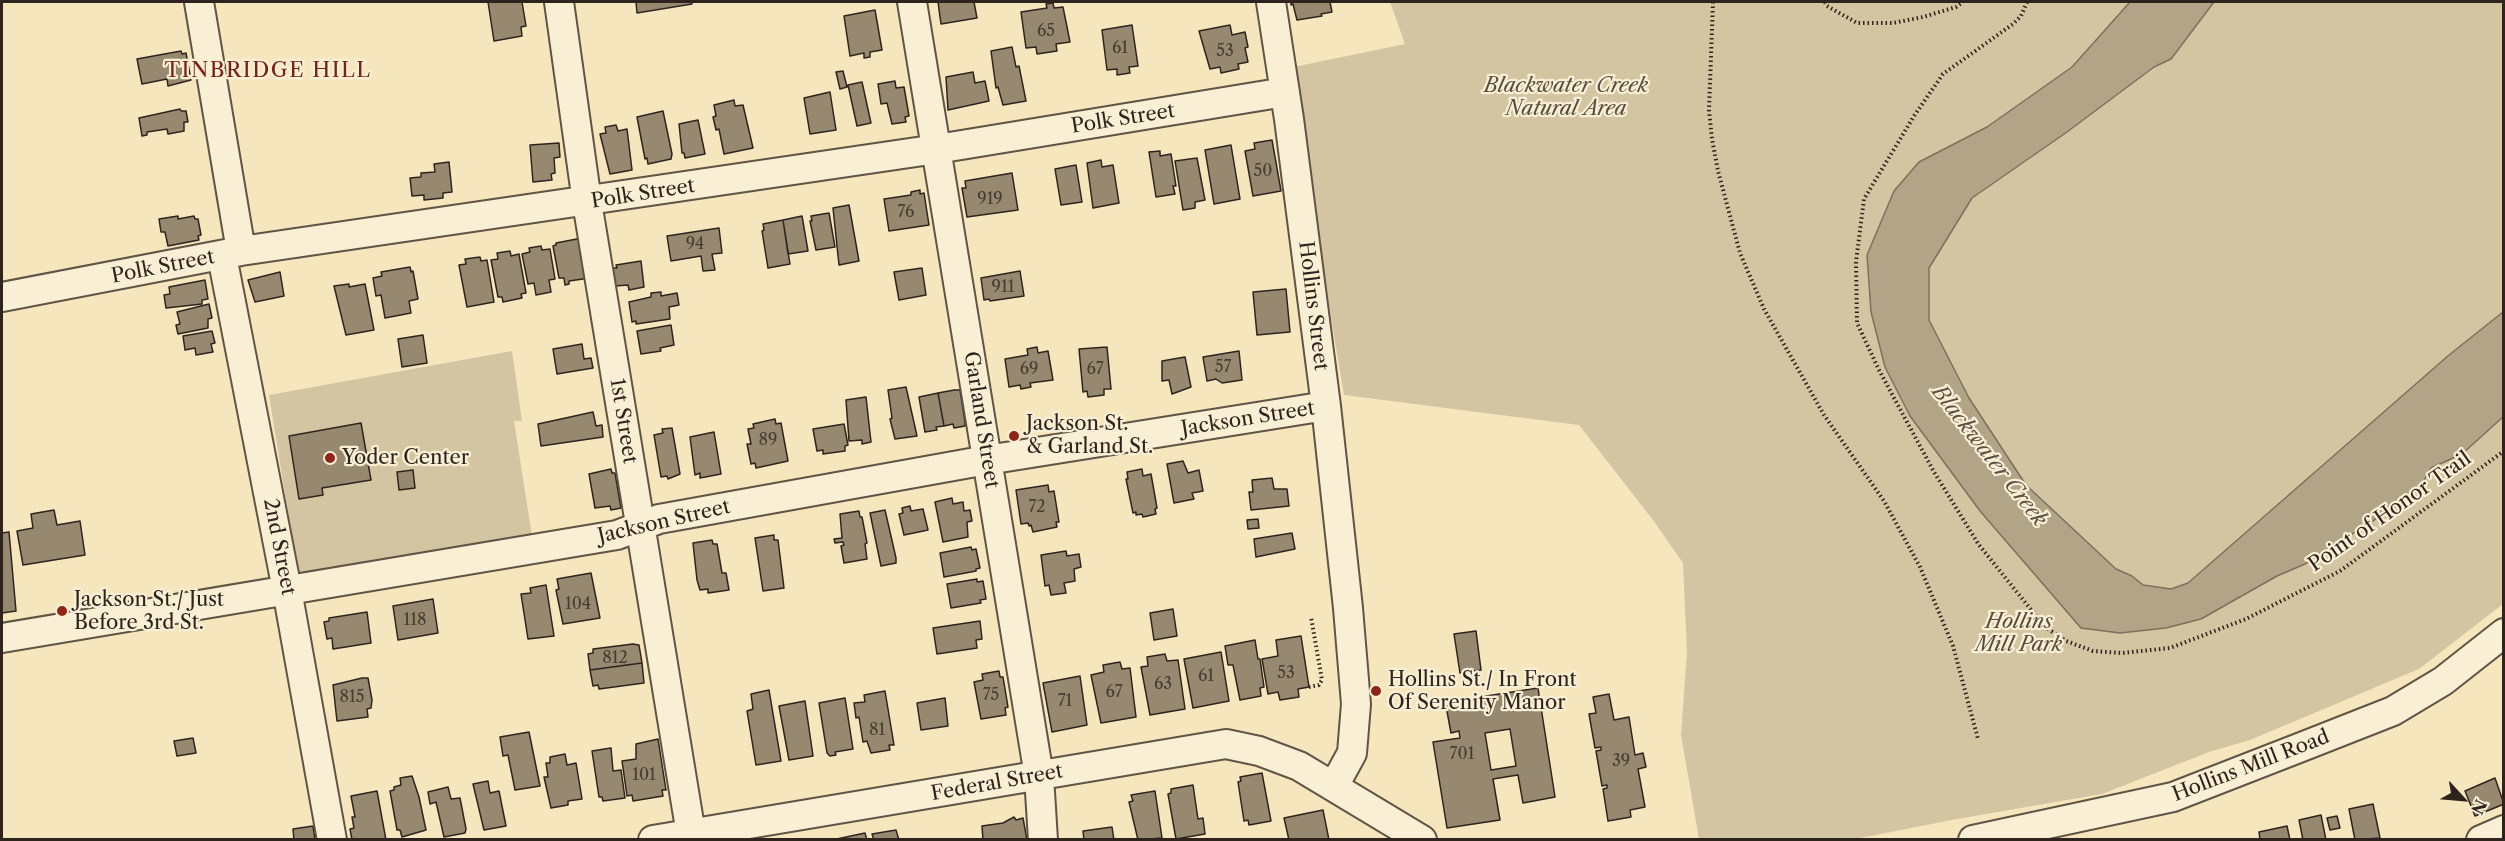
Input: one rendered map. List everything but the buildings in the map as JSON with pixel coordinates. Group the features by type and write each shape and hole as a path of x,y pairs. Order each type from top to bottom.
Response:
{"street":[{"name":"2nd Street","path":"199,2 231,254 287,590 332,840"},
{"name":"1st Street","path":"559,2 587,202 692,836"},
{"name":"Garland Street","path":"912,2 1039,776 1043,840"},
{"name":"Hollins Street","path":"1271,2 1286,92 1326,406 1356,704 1352,753 1334,786"},
{"name":"Polk Street","path":"2,297 231,254 937,149 1286,92"},
{"name":"Jackson Street","path":"2,638 617,535 671,517 987,460 1326,406"},
{"name":"Hollins Mill Road","path":"1973,840 2174,797 2304,747 2393,711 2443,681 2504,633"},
{"name":"Federal Street","path":"653,840 692,836 1226,744 1259,751 1299,766 1334,786"},
{"path":"1334,786 1422,840"},
{"path":"2481,840 2504,830"}],"path":[{"path":"1713,2 1709,110 1712,139 1718,171 1740,253 1764,309 1824,415 1884,501 1920,567 1953,646 1978,739"},
{"path":"1825,2 1827,6 1857,23 1893,23 1956,7 1963,2"},
{"name":"Point of Honor Trail","path":"2027,2 2021,16 2013,24 1943,74 1884,162 1864,199 1856,262 1857,323 1928,462 1973,536 2045,627 2066,641 2093,651 2122,653 2170,648 2246,619 2340,571 2504,451"},
{"path":"1309,687 1319,685 1322,680 1311,617"}],"green space":[{"path":"1390,2 2503,2 2503,604 2419,669 2250,740 2209,752 2102,794 1855,839 1699,839 1681,735 1687,652 1683,563 1653,520 1579,425 1344,395 1289,68 1405,44"},
{"path":"512,351 522,421 514,421 532,536 298,575 269,395"}],"water":[{"name":"Blackwater Creek","path":"2130,2 2214,2 2171,59 2154,67 2067,132 1972,198 1929,268 1929,320 1969,398 2026,485 2116,569 2132,576 2143,585 2171,589 2188,583 2449,355 2503,312 2504,416 2462,454 2431,468 2422,484 2404,501 2305,564 2277,576 2201,619 2166,628 2120,633 2081,628 1980,511 1910,416 1885,367 1871,312 1867,255 1894,191 1919,162 1987,127 2072,67"}],"place":[{"name":"Jackson St. & Garland St.","path":"1014,436"},
{"name":"Yoder Center","path":"330,458"},
{"name":"Jackson St./ Just Before 3rd St.","path":"62,611"},
{"name":"Hollins St./ In Front Of Serenity Manor","path":"1376,691"}],"district":[{"name":"TINBRIDGE HILL","path":"268,71"}],"park label":[{"name":"Blackwater Creek Natural Area","path":"1566,98"},
{"name":"Hollins Mill Park","path":"2019,634"}]}
